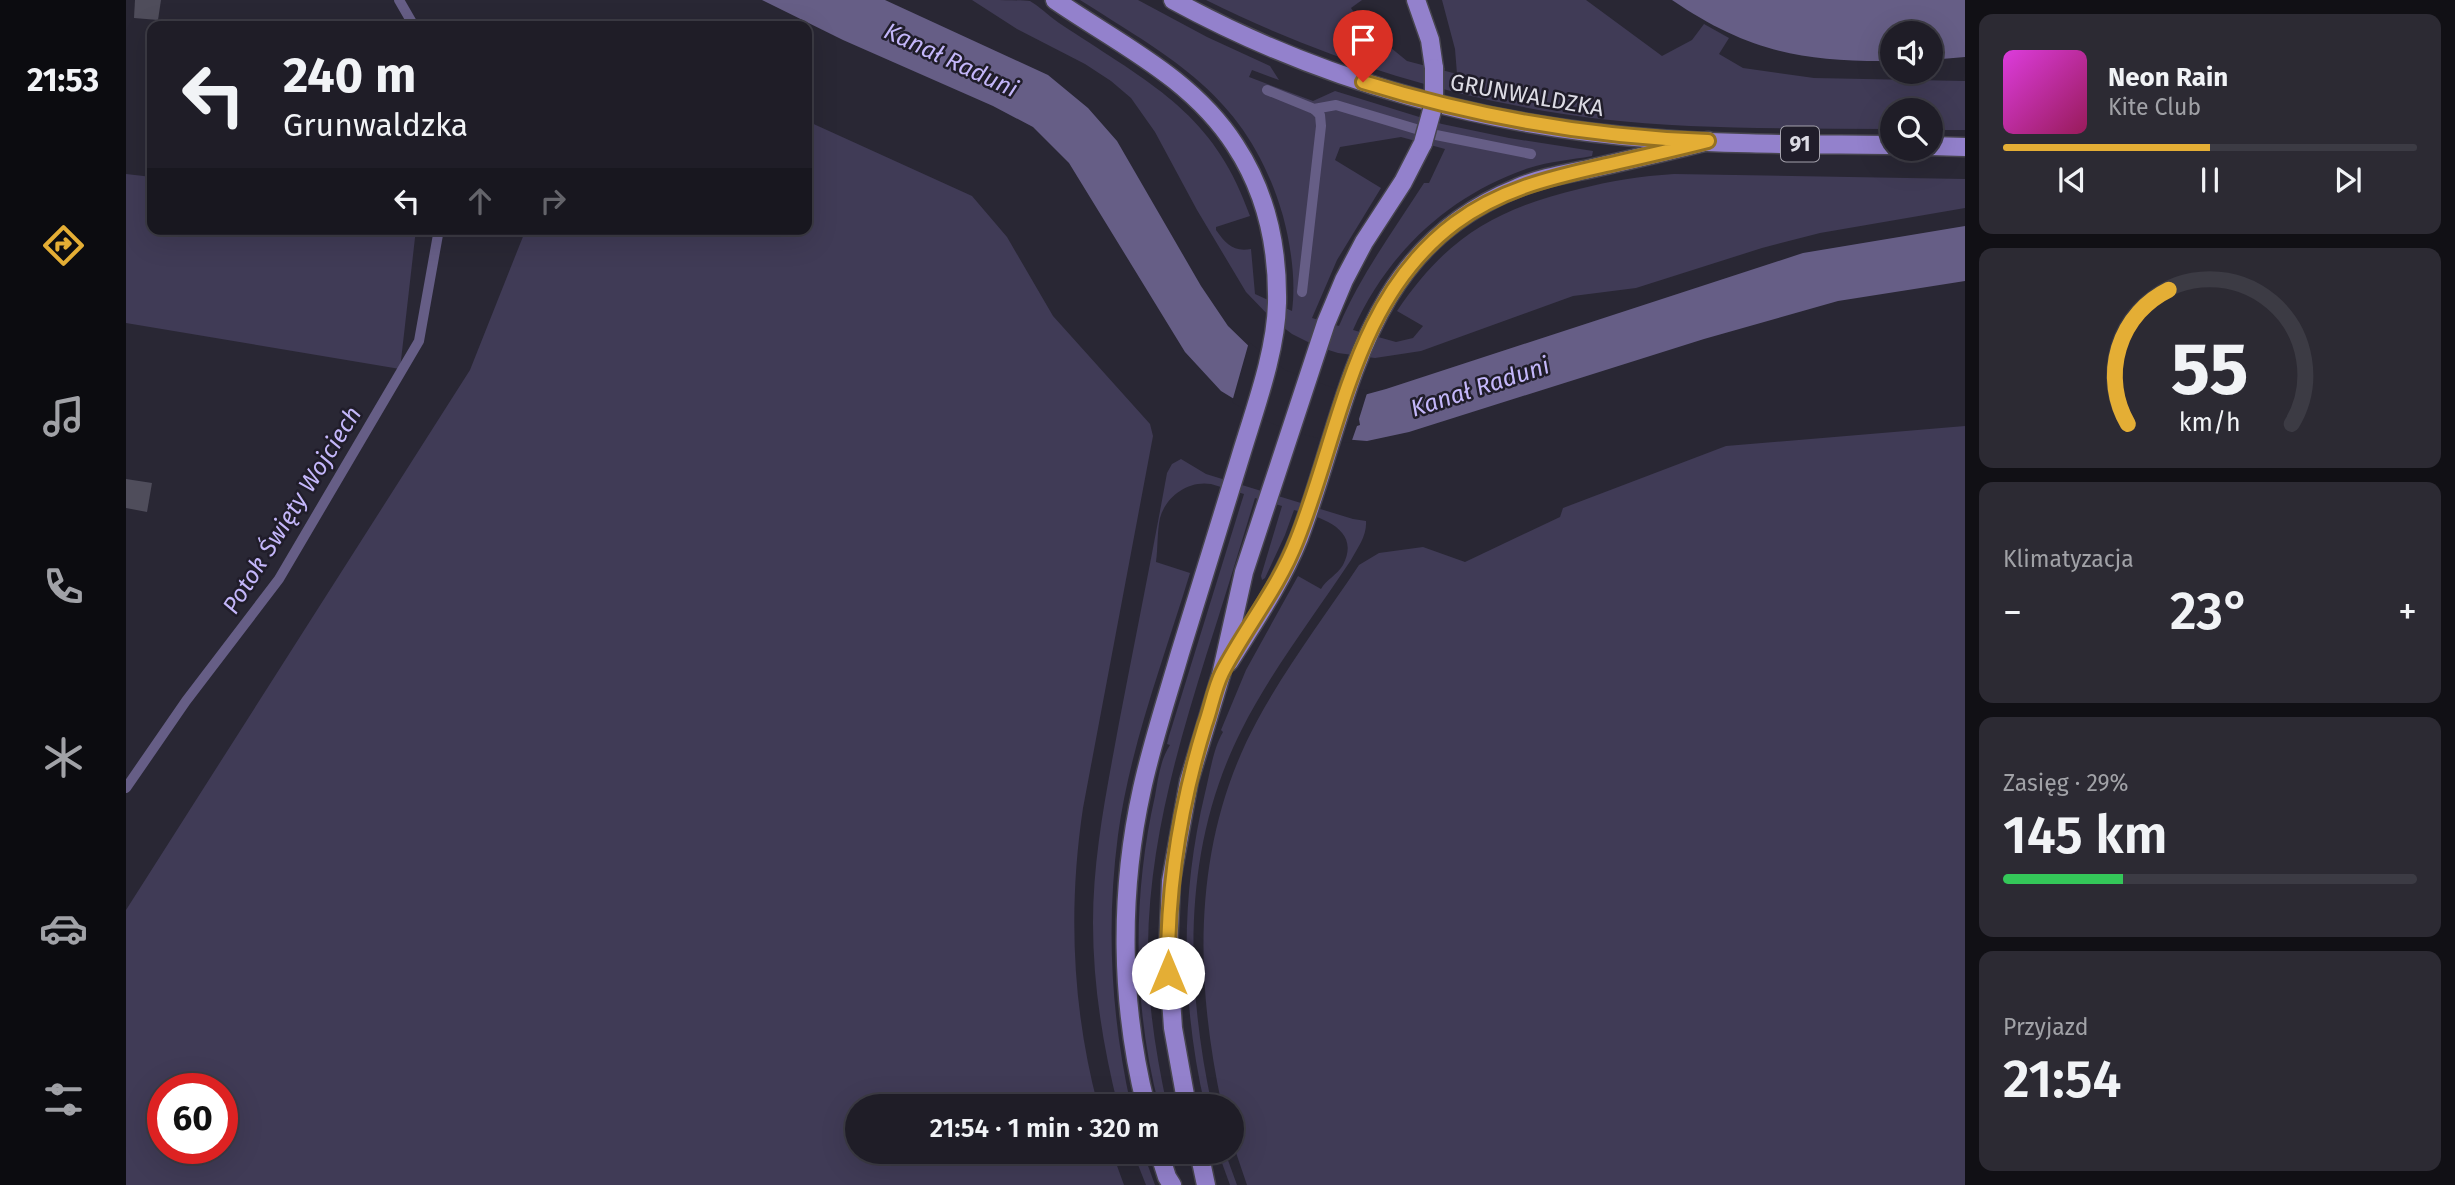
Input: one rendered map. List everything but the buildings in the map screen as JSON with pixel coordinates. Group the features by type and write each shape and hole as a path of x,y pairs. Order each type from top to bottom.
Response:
{"main road":[{"path":"1055,0 1169,75 1195,96 1218,120 1252,175 1264,205 1272,237 1277,305 1270,351 1155,737 1141,790 1133,842 1126,893 1127,991 1133,1042 1144,1094"},
{"name":"GRUNWALDZKA","path":"1173,0 1294,57 1417,99 1475,113 1547,127 1660,140 1880,145"},
{"path":"1184,1094 1170,1001 1168,955 1170,899 1189,781 1221,675 1244,572 1326,323 1364,242 1403,182 1423,143 1433,103 1434,68 1430,40 1416,0"},
{"path":"1221,675 1286,569 1304,522 1354,364 1367,334 1402,275 1426,248 1455,223 1486,202 1519,187 1708,141"},
{"path":"1943,146 1965,147"},
{"path":"1162,1164 1172,1185"},
{"path":"1202,1164 1206,1185"}],"shaded area":[{"path":"972,0 1030,1 1137,74 1184,111 1221,155 1237,183 1250,216 1216,227 1216,230 1230,246 1251,249 1255,294 1292,311 1293,276 1286,227 1268,175 1250,141 1229,112 1205,87 1147,43 1080,0 1138,0 1207,37 1270,66 1279,80 1252,70 1249,77 1313,101 1335,91 1442,124 1593,151 1592,156 1529,168 1500,180 1447,211 1424,230 1384,276 1353,330 1396,342 1413,338 1423,326 1397,311 1434,264 1454,246 1497,217 1522,206 1591,186 1674,174 1965,179 1965,208 1820,233 1762,248 1636,288 1573,296 1421,351 1375,358 1338,353 1292,334 1271,318 1246,292 1155,132 1131,98 1085,64 1017,29","holes":["1401,137 1445,149 1429,183 1424,183 1368,270 1339,326 1312,318 1337,260 1381,188 1335,160 1340,147"]},
{"path":"1206,0 1362,0 1351,8 1355,14 1353,17 1407,61 1457,74 1455,49 1442,0 1586,0 1662,56 1692,40 1704,24 1729,38 1719,54 1743,68 1814,78 1880,79 1880,84 1943,84 1943,81 1965,81 1965,130 1943,130 1943,98 1880,98 1880,129 1673,125 1549,112 1447,90 1398,76 1300,42"},
{"path":"812,123 972,196 1007,237 1053,316 1150,424 1153,436 1078,845 1075,958 1083,1032 1095,1094 845,1094 845,1164 1116,1164 1124,1185 126,1185 126,910 470,370 524,235 812,235"},
{"path":"126,174 147,176 147,235 415,235 400,369 126,323"},
{"path":"1965,426 1965,1185 1247,1185 1240,1164 1244,1164 1244,1094 1220,1094 1213,1057 1204,959 1205,910 1210,861 1220,814 1236,767 1257,721 1293,661 1359,565 1379,553 1423,547 1465,562 1560,517 1563,508 1726,446"},
{"path":"1181,459 1206,474 1366,521 1366,526 1362,541 1351,560 1279,665 1241,731 1222,776 1208,821 1194,915 1197,1011 1210,1094 1203,1094 1191,1028 1188,910 1197,832 1212,761 1223,732 1221,730 1246,670 1298,576 1321,589 1341,569 1347,552 1347,542 1335,526 1294,510 1285,535 1262,580 1282,506 1255,498 1184,728 1166,800 1153,872 1148,947 1149,987 1165,1094 1156,1094 1140,991 1139,912 1142,873 1160,770 1170,745 1167,744 1169,736 1244,494 1203,483 1180,491 1163,510 1159,523 1156,562 1190,573 1139,736 1118,835 1112,903 1113,971 1119,1039 1129,1094 1115,1094 1103,1038 1097,992 1093,946 1095,872 1110,773 1167,473 1172,464"},
{"path":"1138,1164 1147,1164 1155,1185 1146,1185"},
{"path":"1222,1164 1229,1164 1237,1185 1230,1185"}],"water":[{"name":"Kanał Raduni","path":"762,0 885,0 1048,75 1088,108 1117,141 1201,286 1228,326 1259,356 1283,373 1334,391 1364,395 1386,389 1803,253 1965,226 1965,281 1838,301 1704,339 1409,432 1367,441 1329,438 1257,413 1221,391 1185,352 1069,163 1033,127 993,106 843,40 812,25 812,21 805,21"},
{"path":"1672,0 1965,0 1965,57 1943,59 1943,21 1880,21 1880,61 1860,61 1803,56 1776,50 1725,31"}],"pier":[{"path":"1249,342 1285,370 1334,388 1368,390 1359,419 1360,425 1357,426 1351,443 1329,441 1290,431 1255,416 1232,402"}],"waterway":[{"name":"Potok Święty Wojciech","path":"399,0 411,21"},
{"path":"1267,90 1314,109 1336,105 1436,135 1531,154"},
{"path":"1302,292 1321,126 1320,115 1314,109"},
{"name":"Potok Święty Wojciech","path":"126,788 186,701 279,579 419,341 438,235"}],"route":[{"path":"1168,973 1170,899 1183,808 1221,675 1286,569 1304,522 1354,364 1383,304 1402,275 1426,248 1455,223 1486,202 1519,187 1553,177 1708,141 1660,140 1547,127 1417,99 1363,82"}]}
